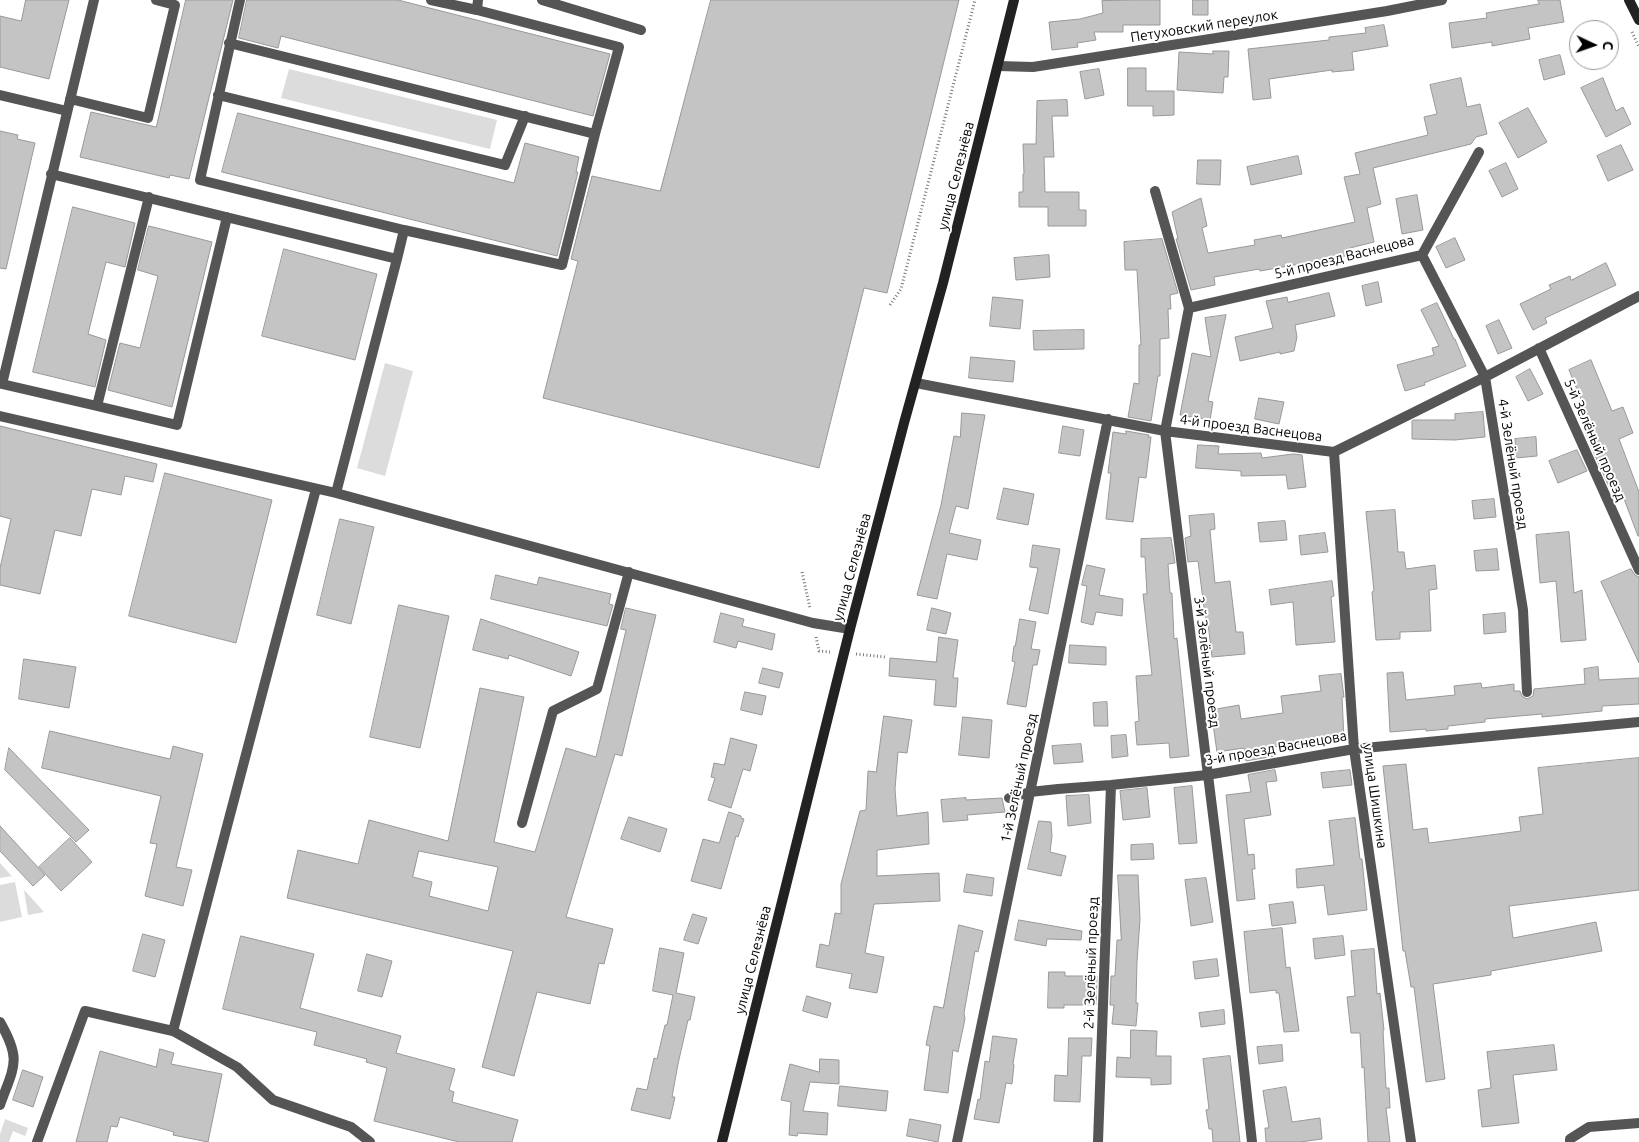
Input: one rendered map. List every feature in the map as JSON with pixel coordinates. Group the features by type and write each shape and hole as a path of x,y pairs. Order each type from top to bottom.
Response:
{"street":[{"path":"94,0 1,384 177,426 227,217"},
{"path":"70,99 148,118 175,5 156,0"},
{"path":"240,0 229,42 200,180 404,230 562,265 619,47 478,5 431,0"},
{"path":"542,0 641,30"},
{"name":"улица Селезнёва","path":"722,1142 850,629 943,283 1014,0"},
{"name":"Петуховский переулок","path":"998,66 1033,66 1387,11 1442,0"},
{"path":"1629,0 1639,20"},
{"path":"229,42 595,134"},
{"path":"218,95 505,164 526,116"},
{"path":"0,96 67,111"},
{"name":"5-й проезд Васнецова","path":"1189,308 1422,255 1479,152"},
{"path":"51,174 396,259"},
{"name":"3-й Зелёный проезд","path":"1155,191 1189,308 1165,431 1252,1142"},
{"path":"96,406 149,197"},
{"path":"336,493 404,230"},
{"name":"4-й Зелёный проезд","path":"1422,255 1485,377 1523,610 1527,692"},
{"name":"4-й проезд Васнецова","path":"916,383 1165,431 1334,452 1485,377 1639,296"},
{"name":"5-й Зелёный проезд","path":"1539,348 1639,570"},
{"path":"0,416 336,493 812,623 850,629"},
{"name":"1-й Зелёный проезд","path":"957,1142 1108,419"},
{"name":"улица Шишкина","path":"1334,452 1354,749 1411,1142"},
{"path":"173,1031 316,489"},
{"path":"522,823 553,711 597,689 628,572"},
{"name":"3-й проезд Васнецова","path":"1009,798 1030,792 1208,775 1354,749 1639,722"},
{"name":"2-й Зелёный проезд","path":"1098,1142 1111,785"},
{"path":"37,1142 85,1011 173,1031 237,1067 273,1100 351,1128 370,1142"},
{"path":"0,1022 11,1040 14,1051 14,1066 0,1105"},
{"path":"1570,1142 1570,1139 1589,1126 1639,1123"}],"path":[{"path":"890,305 901,289 975,0"}],"shaded area":[{"path":"289,69 497,120 490,149 281,98"},
{"path":"385,363 413,371 385,476 357,468"},
{"path":"0,863 12,876 0,878"},
{"path":"15,882 22,917 0,922 0,885"},
{"path":"19,884 44,912 28,915 24,890"},
{"path":"5,1119 28,1128 25,1136 13,1131 9,1142 0,1142 0,1134"}],"building":[{"path":"26,0 69,0 49,79 0,67 0,16 21,21"},
{"path":"186,0 233,0 189,179 170,175 169,178 80,157 91,112 156,127"},
{"path":"247,0 398,0 610,54 593,116 281,36 278,48 239,38"},
{"path":"711,0 959,0 887,293 864,288 819,468 543,398 578,261 571,259 592,176 660,191"},
{"path":"1160,0 1160,25 1123,25 1123,32 1094,32 1096,40 1077,43 1078,47 1052,50 1049,22 1080,19 1103,13 1102,1"},
{"path":"1193,0 1208,0 1208,15 1193,15"},
{"path":"1538,0 1560,0 1564,22 1528,28 1530,39 1492,46 1492,42 1452,48 1449,23 1487,18 1486,13 1539,4"},
{"path":"1384,25 1388,46 1352,52 1354,70 1332,72 1332,70 1269,79 1271,98 1253,100 1248,49 1329,40 1329,37 1366,33 1365,28"},
{"path":"1213,51 1229,51 1228,77 1224,77 1223,93 1177,90 1179,52 1213,54"},
{"path":"1560,55 1565,74 1544,80 1539,60"},
{"path":"1128,68 1146,68 1146,91 1174,91 1174,115 1153,116 1153,106 1128,106"},
{"path":"1099,69 1104,95 1085,99 1080,72"},
{"path":"1461,78 1467,107 1480,104 1487,134 1476,137 1471,144 1373,168 1381,204 1367,208 1374,242 1350,248 1351,255 1214,277 1215,285 1191,290 1176,239 1178,239 1172,212 1201,198 1207,226 1202,228 1208,253 1255,245 1254,240 1281,235 1282,238 1355,222 1344,177 1360,174 1355,153 1428,135 1424,117 1437,114 1430,85"},
{"path":"1603,78 1616,111 1623,107 1631,124 1606,137 1581,88"},
{"path":"1067,100 1068,116 1052,116 1054,157 1044,157 1045,192 1079,192 1079,210 1086,210 1086,226 1048,226 1048,207 1019,207 1019,192 1023,192 1023,144 1036,144 1037,101"},
{"path":"1528,108 1547,142 1518,158 1499,123"},
{"path":"238,113 514,183 525,143 579,157 576,172 578,172 557,256 222,172"},
{"path":"0,131 18,135 17,139 35,143 6,269 0,268"},
{"path":"1621,145 1633,170 1608,181 1597,156"},
{"path":"1298,156 1302,174 1251,185 1247,167"},
{"path":"1198,160 1221,160 1220,185 1197,184"},
{"path":"1506,163 1518,189 1502,197 1489,171"},
{"path":"1417,195 1423,230 1402,234 1396,199"},
{"path":"73,207 135,223 125,267 106,262 88,334 106,340 95,387 33,372"},
{"path":"149,226 212,242 172,407 108,390 120,343 140,348 158,276 138,270"},
{"path":"1455,238 1465,260 1446,268 1436,247"},
{"path":"1162,239 1178,293 1170,295 1171,309 1168,309 1169,338 1160,339 1160,376 1158,376 1151,421 1128,417 1134,383 1139,384 1139,345 1141,345 1137,270 1125,270 1124,242"},
{"path":"284,249 377,274 355,360 262,336"},
{"path":"1049,255 1050,277 1016,280 1014,258"},
{"path":"1606,263 1616,285 1545,318 1547,323 1533,330 1520,304 1551,289 1549,285 1570,276 1571,280"},
{"path":"1378,282 1382,302 1366,306 1362,286"},
{"path":"1329,293 1335,316 1295,325 1297,337 1294,351 1280,354 1280,352 1240,361 1235,337 1273,328 1266,301 1287,297 1288,302"},
{"path":"993,297 1023,300 1020,329 990,326"},
{"path":"1437,303 1466,366 1424,383 1425,385 1405,391 1397,365 1434,355 1432,348 1439,346 1421,310"},
{"path":"1226,315 1208,401 1213,402 1210,420 1180,415 1192,353 1211,357 1205,318"},
{"path":"1499,320 1512,348 1498,354 1486,326"},
{"path":"1084,330 1084,349 1034,350 1033,331"},
{"path":"971,357 1015,361 1013,382 969,378"},
{"path":"1591,360 1612,411 1623,407 1633,433 1619,439 1639,492 1639,536 1618,483 1609,487 1582,422 1589,419 1569,370"},
{"path":"1530,369 1543,394 1528,401 1516,377"},
{"path":"1259,398 1284,402 1279,424 1255,419"},
{"path":"1483,412 1485,437 1455,440 1412,439 1413,420 1455,420 1455,414"},
{"path":"962,413 985,415 968,509 956,506 949,533 981,540 977,560 947,554 937,599 917,595 941,505 954,436 960,437"},
{"path":"0,426 157,464 153,482 125,476 121,495 92,489 81,536 55,530 40,594 0,585 0,568 11,519 0,516"},
{"path":"1063,426 1084,430 1080,456 1059,453"},
{"path":"1126,431 1151,437 1146,478 1139,477 1133,522 1106,519 1111,473 1108,473 1113,432 1126,434"},
{"path":"1536,437 1537,456 1516,458 1515,439"},
{"path":"1198,445 1219,446 1218,454 1261,453 1262,458 1293,454 1302,455 1306,487 1288,489 1286,475 1241,476 1241,471 1196,468"},
{"path":"1577,450 1587,471 1558,483 1549,461"},
{"path":"165,473 272,500 236,643 129,616"},
{"path":"1004,488 1034,494 1028,525 997,519"},
{"path":"1494,499 1496,517 1474,519 1472,501"},
{"path":"1395,510 1398,552 1404,552 1406,569 1435,565 1437,589 1429,590 1431,631 1400,632 1400,639 1376,640 1372,592 1374,591 1366,512"},
{"path":"1214,514 1215,529 1210,530 1215,583 1230,581 1236,632 1243,632 1245,654 1212,657 1198,561 1188,562 1185,538 1191,536 1189,516"},
{"path":"340,519 374,527 351,624 317,615"},
{"path":"1285,521 1287,540 1260,542 1258,523"},
{"path":"1569,532 1574,593 1582,590 1586,640 1561,642 1556,581 1540,583 1536,535"},
{"path":"1325,533 1328,552 1301,555 1299,536"},
{"path":"1171,538 1175,563 1168,564 1170,593 1172,593 1174,639 1177,638 1189,756 1170,758 1169,743 1137,745 1135,722 1139,721 1136,676 1152,675 1143,594 1147,594 1145,557 1141,557 1141,539"},
{"path":"1033,545 1060,549 1048,614 1029,610 1038,568 1030,567"},
{"path":"1497,549 1499,570 1476,571 1474,551"},
{"path":"1087,565 1105,569 1099,595 1123,599 1122,616 1096,612 1093,625 1081,622 1087,586 1082,585"},
{"path":"1631,569 1639,577 1639,663 1601,582"},
{"path":"496,575 537,585 539,577 611,594 609,604 613,605 607,626 491,599"},
{"path":"1332,581 1334,596 1331,597 1335,642 1296,645 1293,602 1271,605 1269,590"},
{"path":"399,605 449,616 420,748 370,737"},
{"path":"626,608 656,615 622,756 615,754 566,917 613,929 604,964 599,963 590,1004 537,992 514,1076 482,1067 513,951 287,898 298,850 358,864 369,820 448,841 480,688 524,697 494,842 535,852 566,748 596,757 626,630 621,629","holes":["419,851 498,867 488,911 429,896 432,882 413,877"]},
{"path":"932,608 951,613 946,634 927,630"},
{"path":"721,613 744,619 742,626 775,634 772,650 738,641 736,648 714,642"},
{"path":"1505,613 1506,632 1484,634 1483,615"},
{"path":"481,619 579,652 571,676 509,655 508,659 473,650"},
{"path":"1020,619 1036,622 1031,649 1040,650 1037,665 1033,665 1026,707 1007,704 1015,662 1012,661 1014,646"},
{"path":"939,637 958,640 953,678 958,678 956,707 934,705 936,680 889,676 890,658 936,662"},
{"path":"1070,645 1106,647 1106,665 1069,663"},
{"path":"24,659 76,667 69,708 19,699"},
{"path":"1598,667 1599,680 1639,678 1639,704 1602,706 1602,711 1542,717 1542,714 1485,719 1485,722 1448,726 1448,729 1390,732 1387,673 1403,672 1406,700 1455,695 1454,686 1481,683 1482,688 1514,684 1514,691 1520,691 1522,696 1527,699 1533,696 1534,689 1585,684 1584,669"},
{"path":"763,668 783,673 779,688 759,683"},
{"path":"1341,674 1344,697 1342,697 1344,739 1309,741 1309,743 1273,747 1274,756 1246,761 1244,748 1217,752 1211,710 1239,705 1241,719 1283,713 1281,696 1321,691 1319,676"},
{"path":"745,692 766,696 762,715 741,710"},
{"path":"1107,702 1108,726 1094,726 1093,703"},
{"path":"884,716 912,720 907,753 898,752 895,789 897,816 928,812 929,844 877,850 877,876 939,873 940,901 874,904 865,953 884,957 877,993 849,988 852,974 816,967 820,944 829,946 835,913 841,914 841,884 860,811 866,810 868,771 876,772"},
{"path":"963,717 992,720 989,758 959,755"},
{"path":"50,731 170,759 173,746 203,754 176,867 192,870 183,906 145,896 157,844 150,843 161,796 42,768"},
{"path":"1126,735 1128,756 1112,758 1111,736"},
{"path":"731,738 757,745 750,771 743,769 731,808 708,800 715,778 711,777 714,763 724,765"},
{"path":"1081,744 1083,762 1054,764 1052,746"},
{"path":"9,748 89,830 76,842 5,770"},
{"path":"1639,758 1639,890 1509,906 1513,938 1596,922 1602,951 1491,971 1491,975 1433,984 1445,1079 1426,1082 1414,987 1411,987 1405,951 1403,951 1383,766 1406,764 1413,830 1427,828 1429,843 1521,831 1519,817 1543,814 1538,768"},
{"path":"1275,770 1277,781 1266,782 1271,815 1244,819 1248,855 1254,854 1255,869 1252,869 1255,899 1237,901 1226,795 1251,792 1248,775"},
{"path":"1350,770 1352,785 1323,788 1321,773"},
{"path":"1192,786 1197,843 1179,844 1174,788"},
{"path":"1147,788 1150,817 1123,820 1120,791"},
{"path":"1089,795 1091,823 1068,826 1066,796"},
{"path":"966,798 966,800 1002,798 1005,812 967,815 968,820 943,822 941,800"},
{"path":"729,812 744,819 738,837 736,836 721,889 691,881 703,839 719,843"},
{"path":"629,817 667,829 660,852 621,839"},
{"path":"1355,818 1360,859 1362,859 1367,910 1328,915 1324,885 1297,888 1296,869 1334,865 1329,821"},
{"path":"1039,821 1051,822 1050,852 1066,856 1061,876 1028,869"},
{"path":"0,826 45,875 33,886 0,851"},
{"path":"70,838 92,862 61,891 39,867"},
{"path":"1153,844 1154,859 1131,860 1131,845"},
{"path":"967,874 994,878 992,896 964,892"},
{"path":"1118,875 1138,875 1140,919 1136,1026 1112,1024 1114,1005 1110,1005 1111,976 1115,976 1117,940 1121,940"},
{"path":"1206,878 1213,922 1191,926 1185,880"},
{"path":"1293,902 1296,923 1272,926 1269,905"},
{"path":"693,914 707,918 698,944 684,940"},
{"path":"1019,920 1082,931 1081,940 1047,939 1046,946 1015,940"},
{"path":"959,925 983,931 978,952 975,951 958,1052 953,1050 948,1093 924,1090 930,1046 926,1045 934,1006 943,1008"},
{"path":"1282,928 1286,968 1290,967 1299,1031 1284,1032 1279,993 1276,993 1276,990 1250,993 1244,932"},
{"path":"143,934 165,940 155,977 133,971"},
{"path":"241,936 314,954 300,1008 401,1036 396,1053 455,1069 449,1090 454,1092 452,1102 518,1120 512,1142 459,1142 374,1121 387,1068 366,1062 367,1059 314,1045 317,1032 223,1009"},
{"path":"1343,936 1345,955 1315,959 1313,939"},
{"path":"660,948 684,953 676,993 695,997 678,1064 672,1097 675,1097 670,1119 631,1110 637,1088 647,1090 654,1058 657,1059 665,1025 667,1025 673,995 653,991"},
{"path":"1374,949 1377,994 1380,993 1384,1030 1386,1088 1389,1088 1390,1108 1386,1108 1390,1142 1368,1142 1364,1067 1362,1068 1360,1033 1351,1033 1347,997 1355,996 1351,951"},
{"path":"367,954 392,961 382,997 358,991"},
{"path":"1217,959 1219,976 1195,979 1193,962"},
{"path":"1049,972 1065,972 1065,976 1097,976 1096,1005 1064,1005 1064,1008 1048,1008"},
{"path":"807,996 831,1003 827,1018 803,1011"},
{"path":"1224,1010 1225,1024 1201,1027 1199,1013"},
{"path":"1131,1030 1157,1031 1156,1056 1171,1056 1171,1084 1151,1085 1151,1078 1116,1077 1117,1057 1130,1058"},
{"path":"993,1036 1017,1039 1012,1084 1006,1083 999,1123 974,1119 978,1099 980,1100 985,1061 989,1062"},
{"path":"1069,1038 1092,1038 1091,1056 1082,1056 1080,1102 1054,1101 1055,1075 1067,1076"},
{"path":"1282,1045 1283,1061 1259,1064 1257,1047"},
{"path":"1554,1045 1557,1070 1513,1075 1519,1123 1482,1127 1478,1090 1491,1088 1487,1052"},
{"path":"160,1049 174,1053 171,1064 222,1074 208,1142 173,1135 174,1132 120,1117 117,1127 111,1126 107,1142 76,1142 100,1051 156,1067"},
{"path":"1230,1056 1240,1142 1213,1142 1212,1129 1209,1129 1206,1110 1209,1109 1203,1059"},
{"path":"820,1059 839,1060 839,1084 810,1082 803,1111 828,1113 827,1135 798,1133 797,1136 789,1135 791,1102 781,1100 790,1064 819,1072"},
{"path":"23,1070 43,1077 33,1107 13,1100"},
{"path":"840,1086 888,1091 886,1111 838,1106"},
{"path":"1286,1087 1292,1122 1320,1118 1322,1139 1300,1142 1266,1142 1265,1128 1269,1128 1263,1091"},
{"path":"910,1119 941,1125 938,1142 907,1136"}]}
